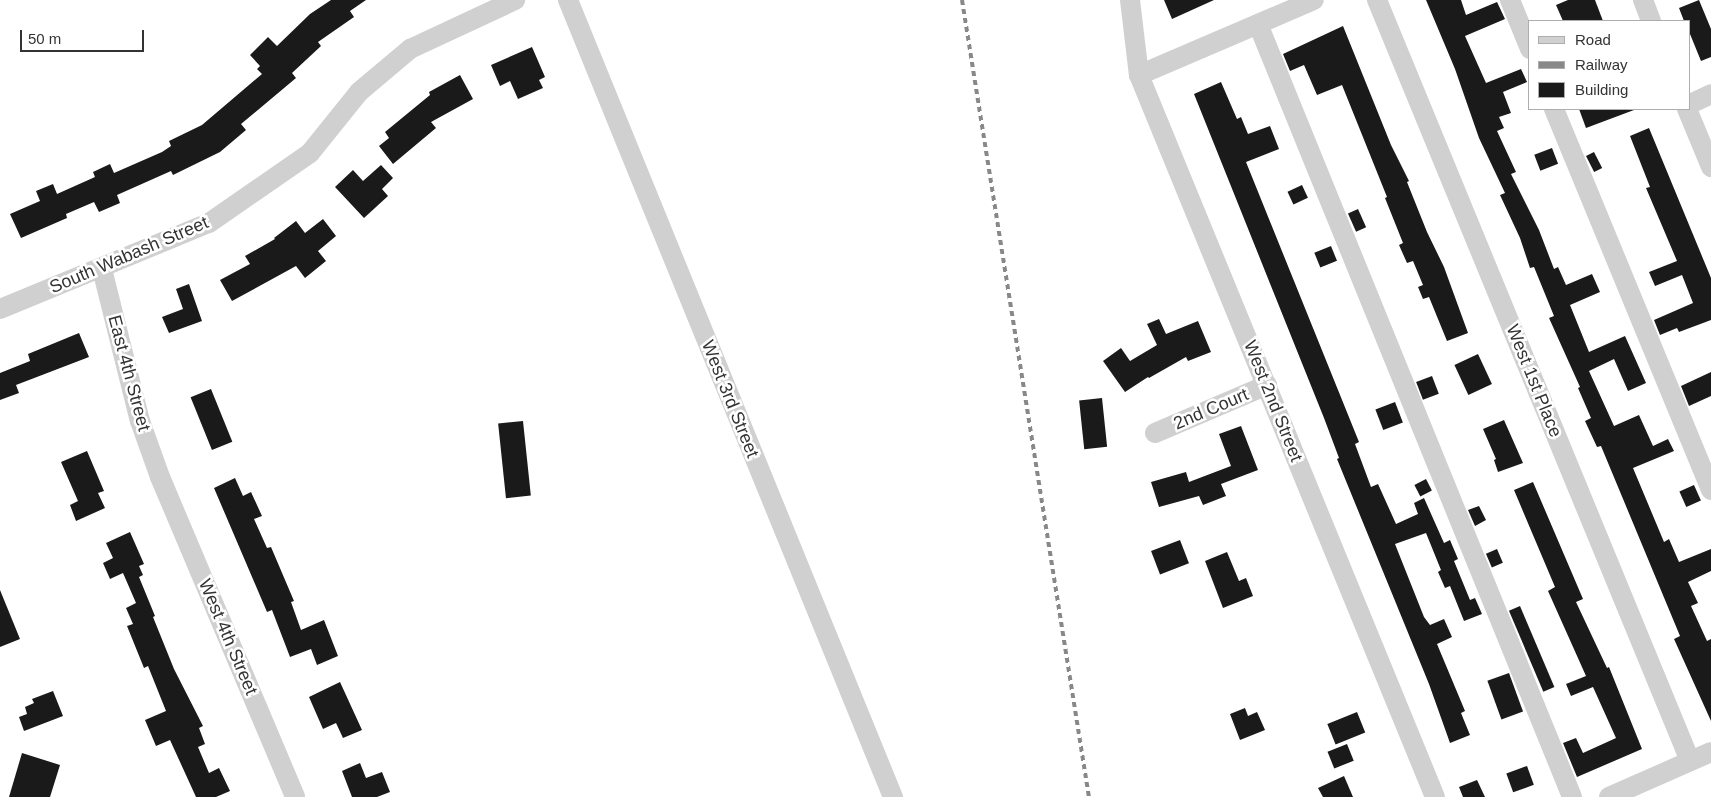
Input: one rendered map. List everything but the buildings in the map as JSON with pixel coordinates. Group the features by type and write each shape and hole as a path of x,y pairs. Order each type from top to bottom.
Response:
{"street":[{"name":"South Wabash Street","path":"0,310 209,223 310,153 359,92 410,49 515,0"},
{"name":"West 3rd Street","path":"568,0 893,797"},
{"name":"West 2nd Street","path":"1130,0 1139,75 1435,797"},
{"path":"1139,75 1314,0"},
{"name":"West 1st Place","path":"1377,0 1690,761"},
{"path":"1510,0 1528,44"},
{"path":"1643,0 1651,20"},
{"path":"1258,24 1572,797"},
{"path":"1691,104 1711,94"},
{"path":"1554,110 1711,490"},
{"path":"1687,110 1711,167"},
{"name":"East 4th Street","path":"102,269 140,421 160,476"},
{"name":"2nd Court","path":"1155,433 1267,385"},
{"name":"West 4th Street","path":"160,476 295,797"},
{"path":"1609,797 1711,752"}],"railway":[{"path":"962,0 1089,797"}]}
